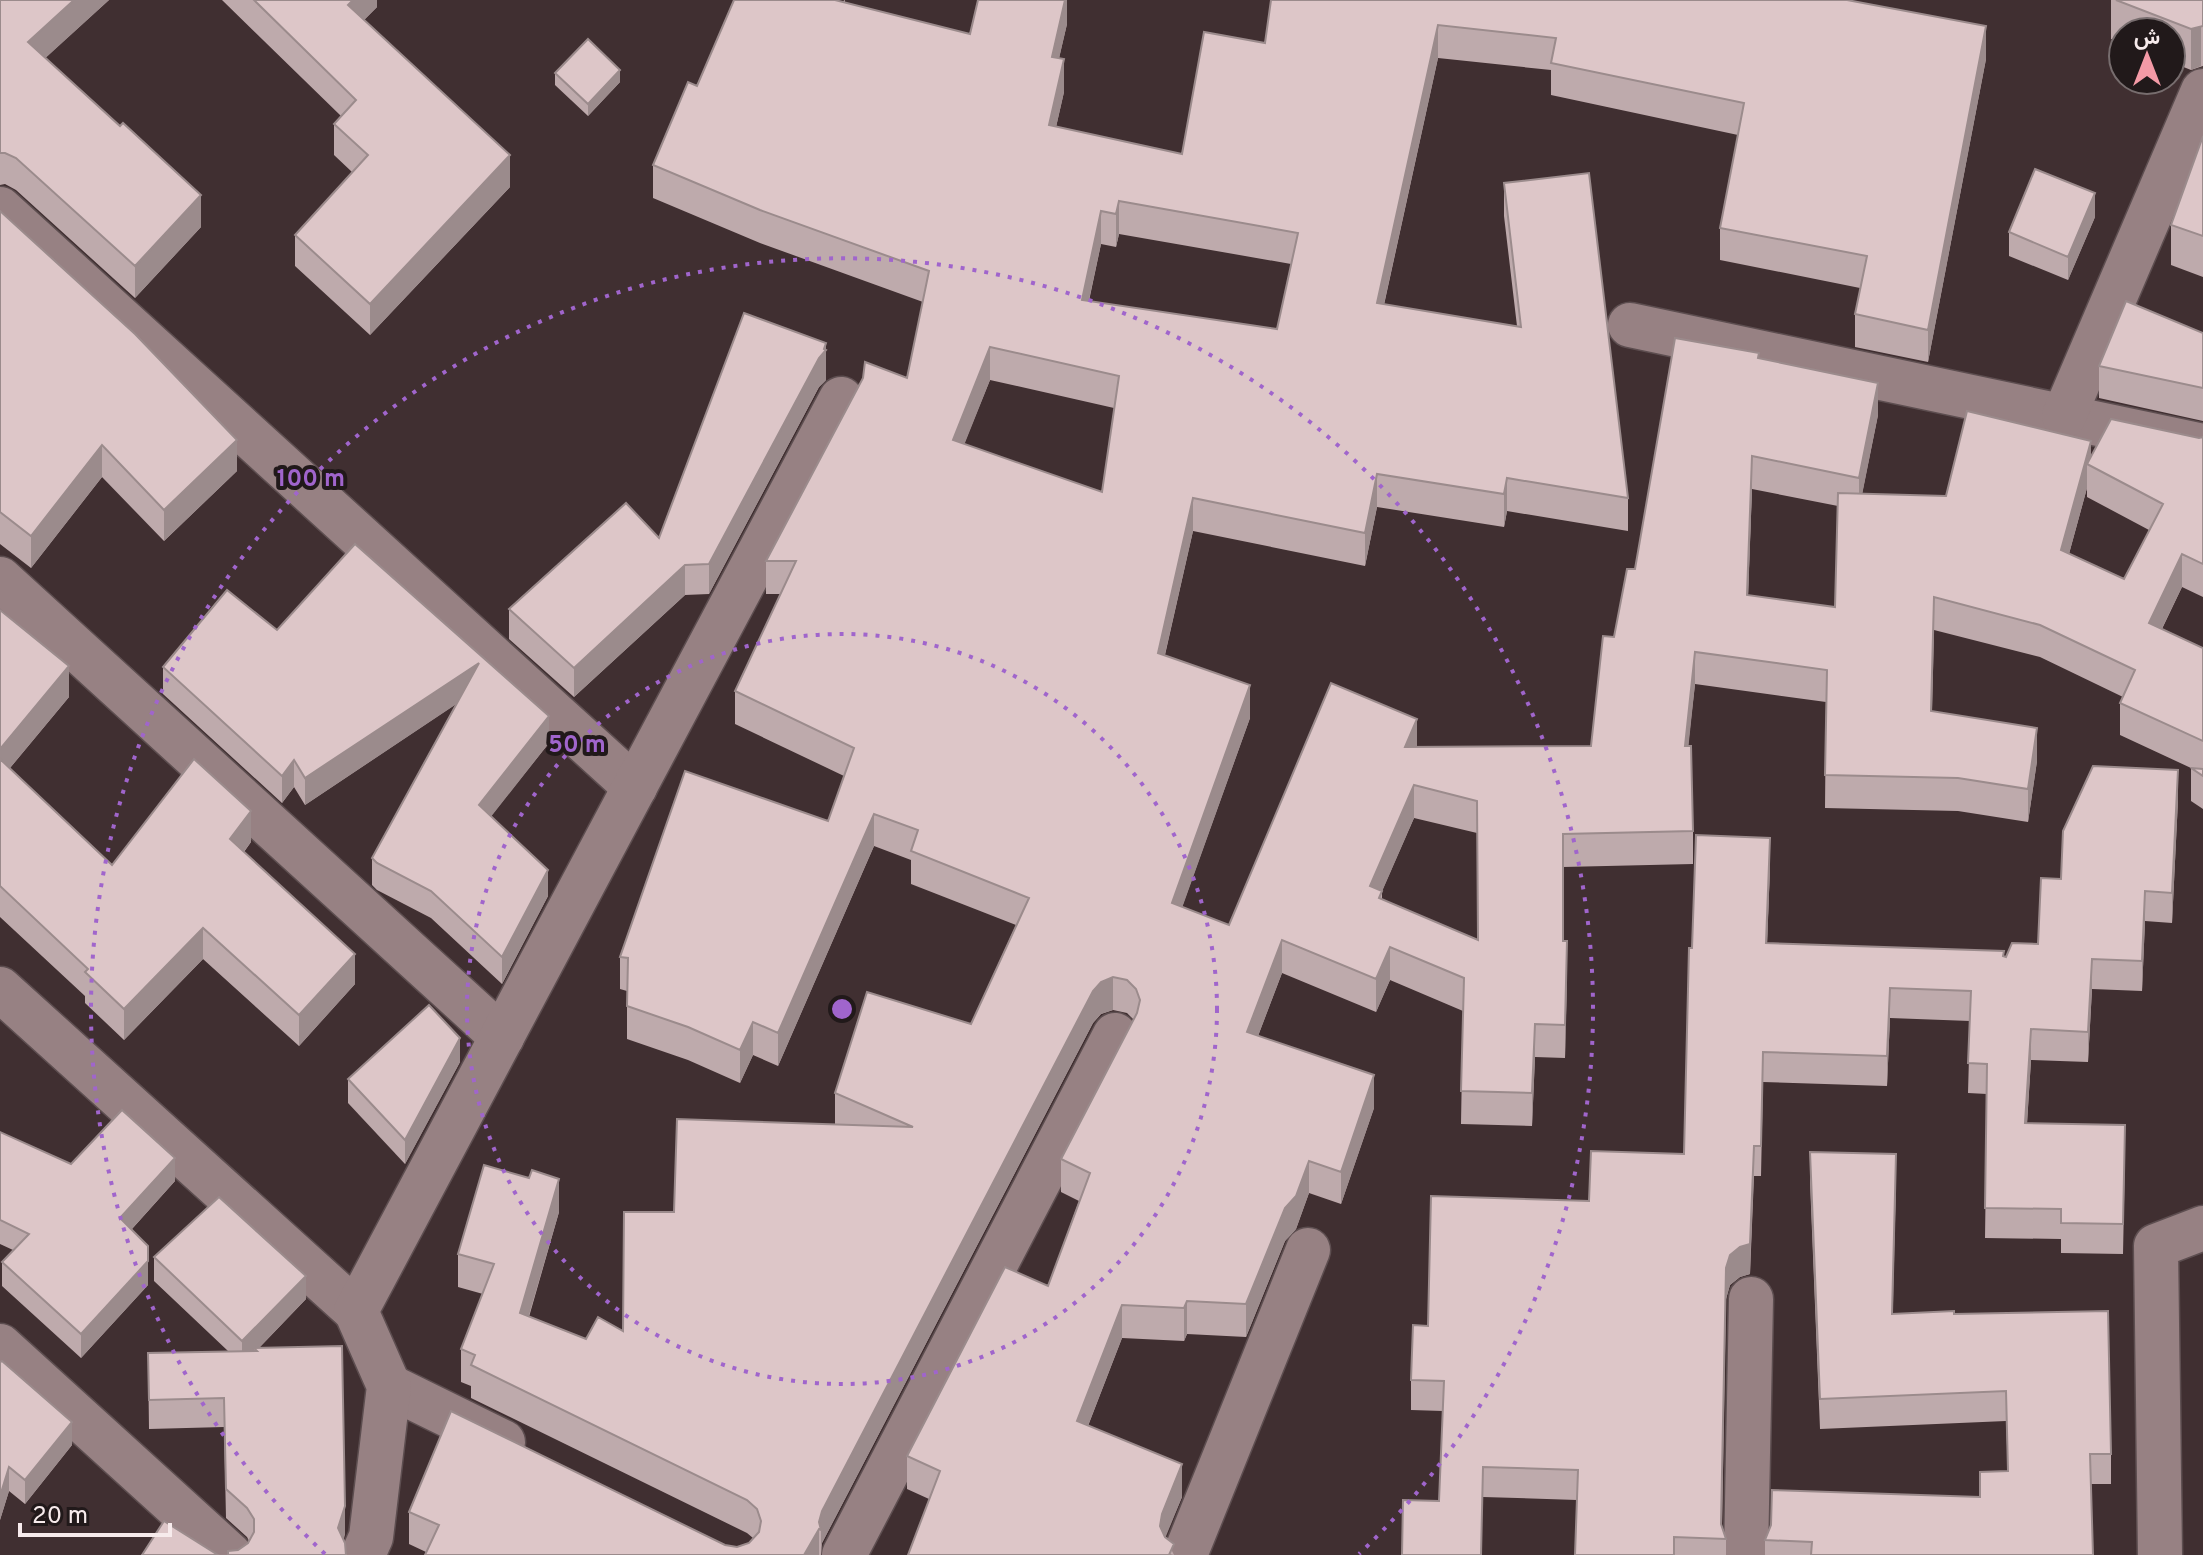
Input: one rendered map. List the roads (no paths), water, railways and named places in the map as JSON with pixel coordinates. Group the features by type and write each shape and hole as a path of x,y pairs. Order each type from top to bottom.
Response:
{"street":[{"path":"2064,416 2203,91"},
{"path":"0,209 635,787"},
{"path":"1630,325 2203,446"},
{"path":"356,1311 841,399"},
{"path":"0,579 502,1037"},
{"path":"0,989 356,1311 389,1386 371,1537 363,1555"},
{"path":"844,1555 1115,1035"},
{"path":"2160,1555 2156,1246 2203,1228"},
{"path":"1185,1555 1308,1250"},
{"path":"1746,1555 1751,1299"},
{"path":"0,1346 230,1555"},
{"path":"389,1386 541,1460"}]}
